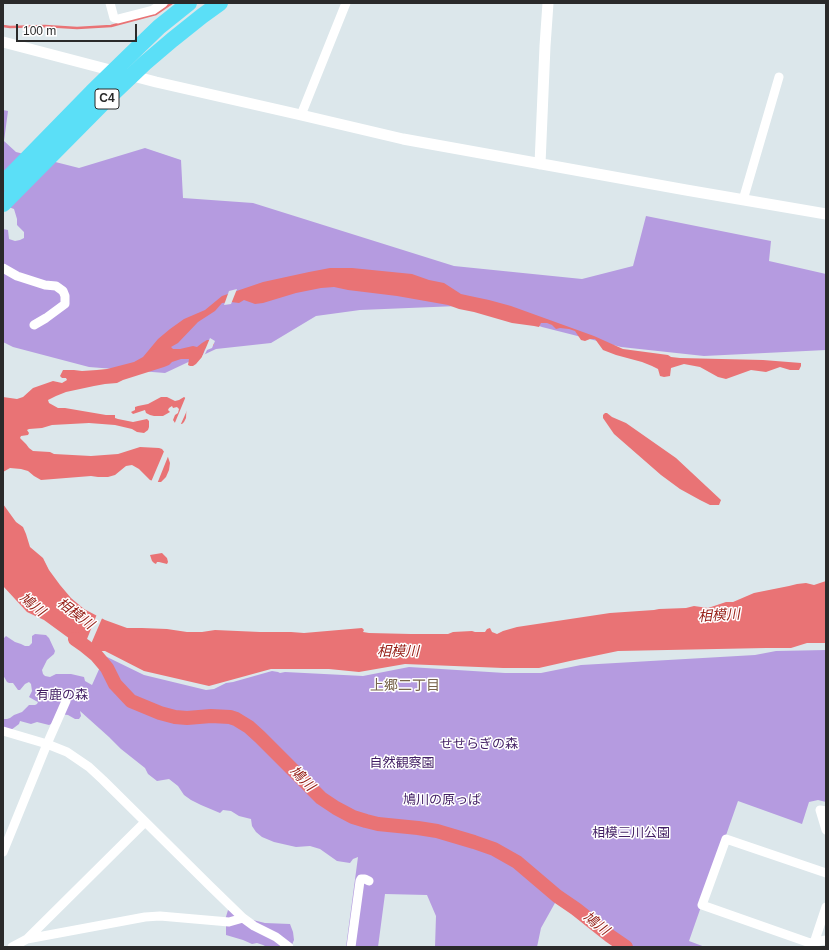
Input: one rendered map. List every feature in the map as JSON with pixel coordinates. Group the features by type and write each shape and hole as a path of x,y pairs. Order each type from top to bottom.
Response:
{"highway":[{"name":"C4","path":"3,183 124,60 159,27 189,3"},
{"name":"C4","path":"3,204 103,103 145,64 172,40 220,3"}],"street":[{"path":"110,3 114,18 118,19 153,10 163,3"},
{"path":"301,115 346,3"},
{"path":"540,164 548,3"},
{"path":"3,42 156,82 403,140 826,214"},
{"path":"743,200 779,77"},
{"path":"3,268 17,276 45,285 56,286 63,291 65,296 65,304 34,325"},
{"path":"3,852 66,701"},
{"path":"3,731 47,744 67,752 89,767 243,918 254,926 276,936 289,947"},
{"path":"826,811 820,810 826,830"},
{"path":"12,947 27,939 145,822"},
{"path":"826,872 726,839 702,905 810,943 814,944 826,940"},
{"path":"351,947 360,881 361,879 365,879 370,882"},
{"path":"814,944 826,907"},
{"path":"27,939 145,917 160,916 229,922 243,918"}],"green space":[{"path":"3,110 8,111 4,141 16,152 79,168 145,148 181,160 183,198 253,203 454,266 582,279 633,266 646,216 771,241 769,261 826,274 826,350 704,356 621,347 542,327 482,305 360,310 316,316 271,343 216,349 165,373 89,367 13,347 3,342 3,229 8,230 9,239 15,241 24,238 24,232 17,225 14,209 3,205"},
{"path":"35,634 46,635 55,651 54,654 47,660 42,670 45,676 50,677 56,674 71,674 84,677 85,681 92,685 105,656 144,675 206,690 214,689 226,683 272,671 280,673 363,676 409,667 505,673 541,673 581,665 755,655 776,651 826,650 826,802 818,800 809,802 802,824 738,801 689,941 705,947 634,947 612,933 560,894 541,928 537,947 435,947 436,916 427,895 385,894 378,947 346,947 358,857 353,859 350,863 337,861 320,849 310,846 296,847 274,842 262,837 256,832 252,826 251,819 239,816 231,811 223,810 220,813 191,800 184,795 178,786 169,779 157,781 148,774 145,768 121,749 80,711 81,716 79,719 60,714 53,723 49,725 37,722 31,724 20,721 19,724 11,730 3,728 3,719 10,718 22,712 29,705 35,705 38,702 29,697 32,691 31,684 29,682 18,690 13,683 7,682 3,675 3,639 6,636 15,642 29,646 32,643 32,636"},
{"path":"228,910 265,923 290,924 294,940 291,947 267,947 257,943 252,944 226,935 225,920"}],"water":[{"path":"330,268 352,268 412,274 444,283 461,294 511,306 594,336 623,349 680,358 763,360 801,363 801,366 799,370 790,370 780,367 766,372 751,370 726,379 718,377 700,367 684,364 671,368 670,376 664,377 660,376 658,369 652,366 603,350 595,339 585,341 581,340 575,331 560,328 556,329 547,323 541,323 539,327 512,323 448,305 334,287 321,288 296,293 263,303 255,304 244,300 239,303 222,303 215,311 198,322 178,343 171,347 173,349 180,349 193,346 197,347 207,340 214,342 214,345 205,349 202,357 193,366 188,365 189,359 181,359 164,367 117,383 66,392 48,400 49,403 58,408 115,415 115,418 133,422 147,419 149,421 149,427 144,433 115,425 89,423 52,425 42,428 29,429 27,430 29,433 28,435 21,436 20,438 33,451 50,452 54,454 91,456 118,454 140,447 159,448 162,449 168,457 170,463 166,477 161,482 150,480 139,469 132,465 126,466 115,475 108,477 91,476 41,480 28,471 21,469 10,468 3,472 3,397 17,399 23,397 33,388 53,381 62,383 67,380 66,378 62,378 60,376 63,370 82,371 107,369 134,362 143,357 158,339 170,329 184,319 205,310 222,296 263,282"},
{"path":"161,397 167,397 175,401 184,397 187,399 186,418 182,424 175,423 173,420 175,415 178,413 179,409 177,407 173,408 172,406 168,410 170,412 163,416 150,415 146,413 145,410 133,414 131,412 135,410 135,407 148,404"},
{"path":"605,413 626,423 676,458 721,500 719,505 710,505 700,500 680,489 661,475 614,434 603,418"},
{"name":"相模川","path":"3,504 16,522 23,527 30,547 43,558 49,570 71,598 84,609 105,620 127,628 167,629 187,632 215,630 304,633 362,628 364,630 363,632 369,633 448,634 453,632 485,632 490,628 492,632 497,634 517,627 610,613 686,608 694,606 708,608 726,602 733,602 754,593 797,584 806,583 814,585 826,581 826,643 807,643 791,648 618,651 539,668 405,664 359,672 329,669 271,669 209,686 144,671 105,651 95,651 81,647 44,620 27,612 3,586"},
{"path":"162,553 167,558 167,564 157,562 156,564 152,561 150,555"}],"pier":[{"path":"237,289 231,304 224,305 229,291"},
{"path":"210,338 215,341 212,348 207,350 200,362"},
{"path":"186,396 189,399 189,406 180,426 174,425"},
{"path":"165,449 169,454 156,484 151,482"},
{"path":"97,614 103,616 88,651 83,649"}],"waterway":[{"path":"3,26 77,28 111,26 156,14 172,3"},
{"name":"鳩川","path":"75,639 96,655 107,668 115,684 131,701 160,713 175,717 187,718 211,716 230,717 236,719 249,727 321,798 336,808 353,817 366,821 378,824 437,831 494,849 517,862 557,896 626,947"}],"district":[{"name":"上郷二丁目","path":"405,686"}],"park label":[{"name":"有鹿の森","path":"62,695"},
{"name":"せせらぎの森","path":"479,744"},
{"name":"自然観察園","path":"402,763"},
{"name":"鳩川の原っぱ","path":"442,800"},
{"name":"相模三川公園","path":"631,833"}]}
